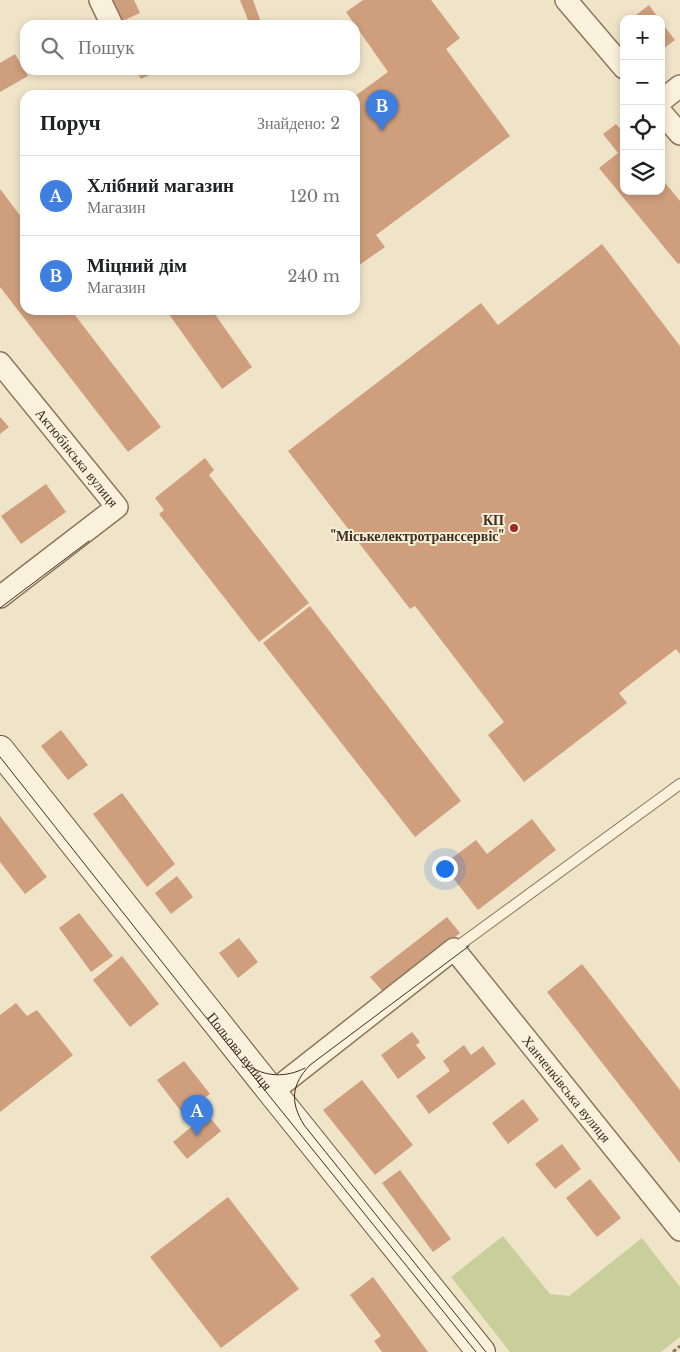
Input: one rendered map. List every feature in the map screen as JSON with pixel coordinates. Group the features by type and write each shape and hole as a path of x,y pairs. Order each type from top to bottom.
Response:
{"main road":[{"name":"Польова вулиця","path":"0,750 481,1352"}],"street":[{"path":"100,0 110,20"},
{"path":"566,0 620,63"},
{"path":"665,98 680,86"},
{"path":"665,117 680,134"},
{"name":"Актюбінська вулиця","path":"0,363 118,507 0,597"},
{"path":"272,1092 454,949"},
{"name":"Ханченківська вулиця","path":"454,949 680,1230"}],"lane":[{"path":"454,949 680,784"}],"path":[{"path":"673,1352 680,1346"}],"green space":[{"path":"503,1236 550,1294 569,1296 642,1238 680,1287 680,1337 661,1352 510,1352 451,1277"}],"building":[{"path":"107,0 134,0 140,13 125,20 117,20"},
{"path":"240,0 253,0 260,20 248,20"},
{"path":"363,0 431,0 460,38 446,49 510,136 376,235 385,247 360,264 360,92 388,72 360,32 360,20 352,20 346,12"},
{"path":"649,5 656,15 636,15"},
{"path":"665,27 675,40 665,47"},
{"path":"15,54 20,62 20,75 28,76 0,92 0,63"},
{"path":"139,75 149,75 141,79"},
{"path":"616,124 620,128 620,194 599,168 618,153 603,134"},
{"path":"665,183 680,201 680,263 678,264 621,195 665,195"},
{"path":"0,189 20,215 20,313 0,287"},
{"name":"КП \"Міськелектротранссервіс\"","path":"602,244 680,346 680,654 676,649 619,693 627,703 524,782 488,735 504,722 415,606 410,609 288,451 481,303 498,325"},
{"path":"22,315 75,315 161,427 128,452"},
{"path":"170,315 216,315 252,367 222,389"},
{"path":"0,417 9,427 0,434"},
{"path":"205,458 214,470 209,475 309,603 259,642 159,514 164,510 155,498"},
{"path":"46,484 66,512 21,544 1,516"},
{"path":"310,606 461,801 415,837 263,643"},
{"path":"61,730 88,765 68,780 41,746"},
{"path":"122,793 175,864 147,887 93,814"},
{"path":"0,816 47,877 25,894 0,862"},
{"path":"532,819 556,850 478,910 443,865 476,840 487,854"},
{"path":"177,876 193,897 171,914 155,893"},
{"path":"79,913 113,956 91,972 59,928"},
{"path":"447,917 460,933 385,994 370,977"},
{"path":"239,938 258,962 238,978 219,953"},
{"path":"122,956 159,1004 130,1027 93,980"},
{"path":"582,964 680,1090 680,1163 547,992"},
{"path":"16,1003 27,1016 37,1010 73,1055 0,1112 0,1015"},
{"path":"412,1032 420,1042 416,1045 426,1058 398,1079 381,1055"},
{"path":"464,1045 471,1055 483,1046 496,1064 429,1114 416,1096 450,1071 443,1061"},
{"path":"184,1061 210,1094 183,1114 157,1080"},
{"path":"362,1080 413,1145 375,1175 323,1110"},
{"path":"523,1099 539,1120 508,1144 492,1123"},
{"path":"207,1114 221,1131 187,1159 173,1142"},
{"path":"562,1144 581,1169 555,1189 535,1164"},
{"path":"400,1170 451,1239 433,1252 382,1183"},
{"path":"590,1179 621,1218 597,1237 566,1198"},
{"path":"228,1197 299,1289 221,1348 150,1257"},
{"path":"373,1277 428,1352 382,1352 374,1341 381,1336 350,1295"}],"tram line":[{"path":"0,608 89,541"},
{"path":"0,757 196,1005 476,1352"},
{"path":"469,946 310,1065 296,1087 295,1101 296,1109 304,1125 486,1352"},
{"path":"247,1065 261,1072 276,1075 283,1075 305,1068"}],"place":[{"name":"Міцний дім","path":"382,131"},
{"name":"КП \"Міськелектротранссервіс\"","path":"514,528"},
{"name":"Хлібний магазин","path":"197,1136"}]}
